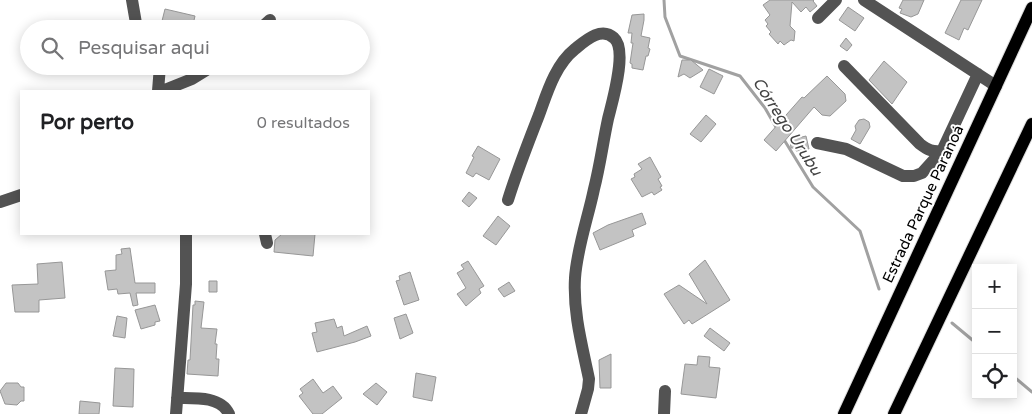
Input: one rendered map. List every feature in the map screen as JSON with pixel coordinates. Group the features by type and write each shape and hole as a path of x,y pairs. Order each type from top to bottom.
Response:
{"main road":[{"name":"Estrada Parque Paranoá","path":"844,414 1032,8"},
{"path":"894,414 1032,124"}],"street":[{"path":"132,0 135,20"},
{"path":"818,18 836,0"},
{"path":"864,0 996,86"},
{"path":"508,200 554,76 571,52 590,37 598,34 607,34 615,38 619,46 620,61 575,278 576,314 589,379 581,414"},
{"path":"844,66 920,144 934,152 942,151"},
{"path":"817,143 846,149 903,176 914,176 922,173 942,151 978,74"},
{"path":"158,90 159,75"},
{"path":"164,90 198,75"},
{"path":"0,202 20,195"},
{"path":"176,414 186,284 186,235"},
{"path":"664,414 665,391"},
{"path":"177,398 204,399 220,404 226,408 229,414"}],"building":[{"path":"770,0 814,0 817,6 810,12 806,7 801,12 792,2 790,26 795,31 794,41 791,40 784,45 780,41 778,44 769,34 771,32 766,26 768,24 765,20 770,15 763,5"},
{"path":"903,0 924,0 918,14 911,17 900,13 902,9 899,8"},
{"path":"961,0 982,0 968,30 964,28 959,40 945,33"},
{"path":"848,7 864,18 855,31 839,20"},
{"path":"165,9 195,16 194,20 162,20"},
{"path":"644,14 641,36 650,38 648,48 650,49 648,56 646,56 643,70 632,68 630,63 633,43 631,43 632,33 628,33 632,15"},
{"path":"846,38 852,45 847,51 840,46"},
{"path":"682,60 691,60 703,70 690,78 684,74 678,77"},
{"path":"884,61 907,82 892,104 869,80"},
{"path":"709,69 723,76 714,94 700,87"},
{"path":"827,76 845,94 846,101 830,116 822,115 814,107 776,151 764,140 802,97 804,98"},
{"path":"706,115 716,124 701,142 690,134"},
{"path":"864,119 869,122 870,127 860,144 851,139 856,130 855,126 859,120"},
{"path":"806,136 809,149 796,151 795,148 791,148 790,140"},
{"path":"478,146 500,159 489,180 476,173 473,177 466,173"},
{"path":"650,157 661,177 658,179 662,190 654,195 652,192 642,197 631,179 635,177 634,174 642,169 638,164"},
{"path":"469,192 477,198 469,207 462,201"},
{"path":"642,213 646,224 632,230 634,236 600,250 593,233 608,225"},
{"path":"498,216 510,226 496,245 483,236"},
{"path":"281,235 315,235 313,256 274,252 275,240"},
{"path":"130,248 135,283 155,283 155,293 136,293 138,305 133,306 130,293 118,294 117,289 108,290 105,271 116,270 116,255 122,254 121,249"},
{"path":"705,260 730,300 692,324 689,320 684,324 664,294 679,285 707,304 689,274"},
{"path":"468,261 484,286 479,289 481,293 466,306 457,294 466,288 457,273 464,269 461,265"},
{"path":"62,262 65,298 39,300 39,312 15,312 12,285 38,284 37,264"},
{"path":"410,272 419,300 404,305 396,281 400,280 399,276"},
{"path":"209,281 217,281 217,292 209,292"},
{"path":"509,282 515,291 504,297 498,289"},
{"path":"195,301 204,302 201,328 217,329 215,344 217,344 216,359 219,359 218,376 187,374 188,360 190,360 193,305 195,305"},
{"path":"155,305 160,321 155,322 155,325 141,329 135,310"},
{"path":"406,314 413,333 400,339 394,318"},
{"path":"117,316 127,318 125,338 113,336"},
{"path":"334,319 337,328 342,326 344,336 367,326 371,336 317,352 312,333 317,332 315,323"},
{"path":"710,328 730,343 724,351 704,336"},
{"path":"611,354 611,388 600,388 599,360"},
{"path":"698,356 710,357 709,367 720,368 716,398 681,394 685,364 697,365"},
{"path":"115,368 134,369 133,407 113,406"},
{"path":"416,373 436,377 432,401 413,397"},
{"path":"313,379 323,393 333,386 342,398 322,414 313,414 299,396 303,393 300,389"},
{"path":"6,383 18,383 21,387 24,387 24,401 17,405 5,404 0,391"},
{"path":"376,383 387,392 377,405 363,394"},
{"path":"80,401 100,403 99,414 79,414"}],"waterway":[{"name":"Córrego Urubu","path":"664,0 665,17 680,56 740,76 765,108 777,129"},
{"name":"Córrego Urubu","path":"783,138 813,187 860,231 879,289"},
{"path":"952,323 972,340"},
{"path":"1017,379 1032,392"}]}
